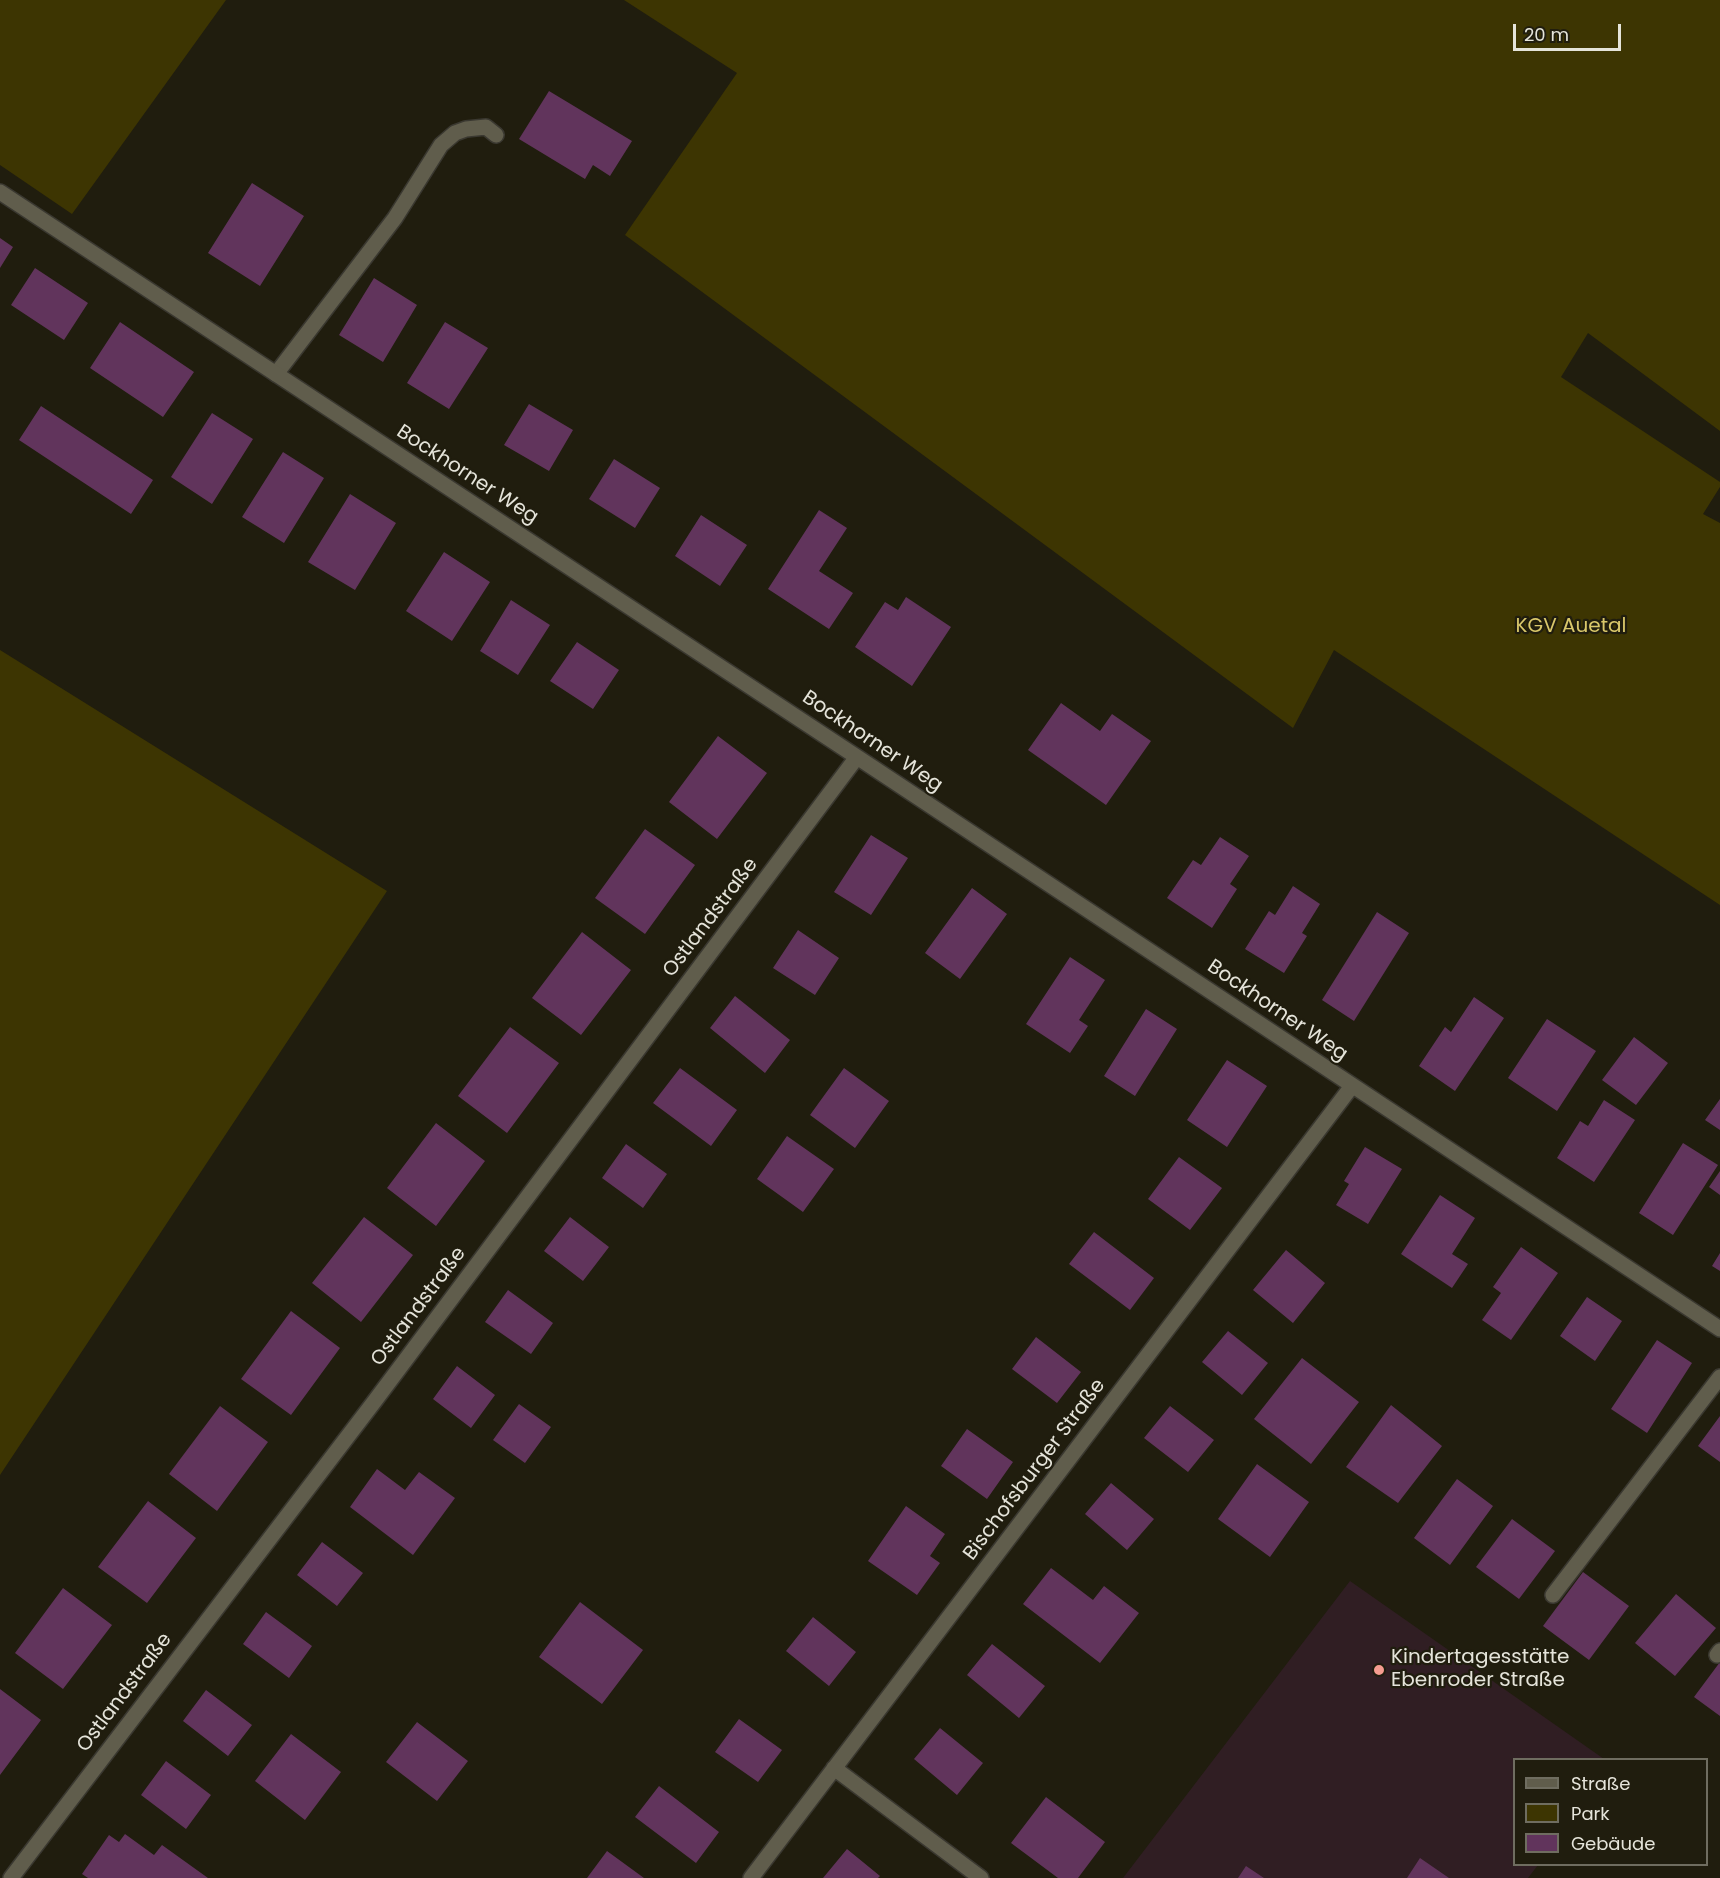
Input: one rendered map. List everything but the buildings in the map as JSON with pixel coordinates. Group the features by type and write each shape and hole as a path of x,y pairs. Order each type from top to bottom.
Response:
{"street":[{"path":"276,374 395,218 441,145 466,129 486,127 496,135"},
{"name":"Bockhorner Weg","path":"0,192 1720,1329"},
{"name":"Ostlandstraße","path":"10,1878 374,1402 857,757"},
{"name":"Bischofsburger Straße","path":"752,1878 1352,1086"},
{"path":"1553,1595 1720,1377"},
{"path":"834,1768 981,1878"}],"shaded area":[{"name":"Kindertagesstätte Ebenroder Straße","path":"1350,1581 1603,1758 1513,1758 1513,1866 1537,1866 1528,1878 1123,1878"}],"green space":[{"path":"0,0 226,0 72,214 0,165"},
{"name":"KGV Auetal","path":"624,0 1720,0 1720,431 1588,333 1561,377 1720,482 1720,487 1703,514 1720,523 1720,905 1334,650 1293,728 625,235 737,73"},
{"path":"0,650 387,891 0,1475"}],"place":[{"name":"Kindertagesstätte Ebenroder Straße","path":"1379,1670"}]}
